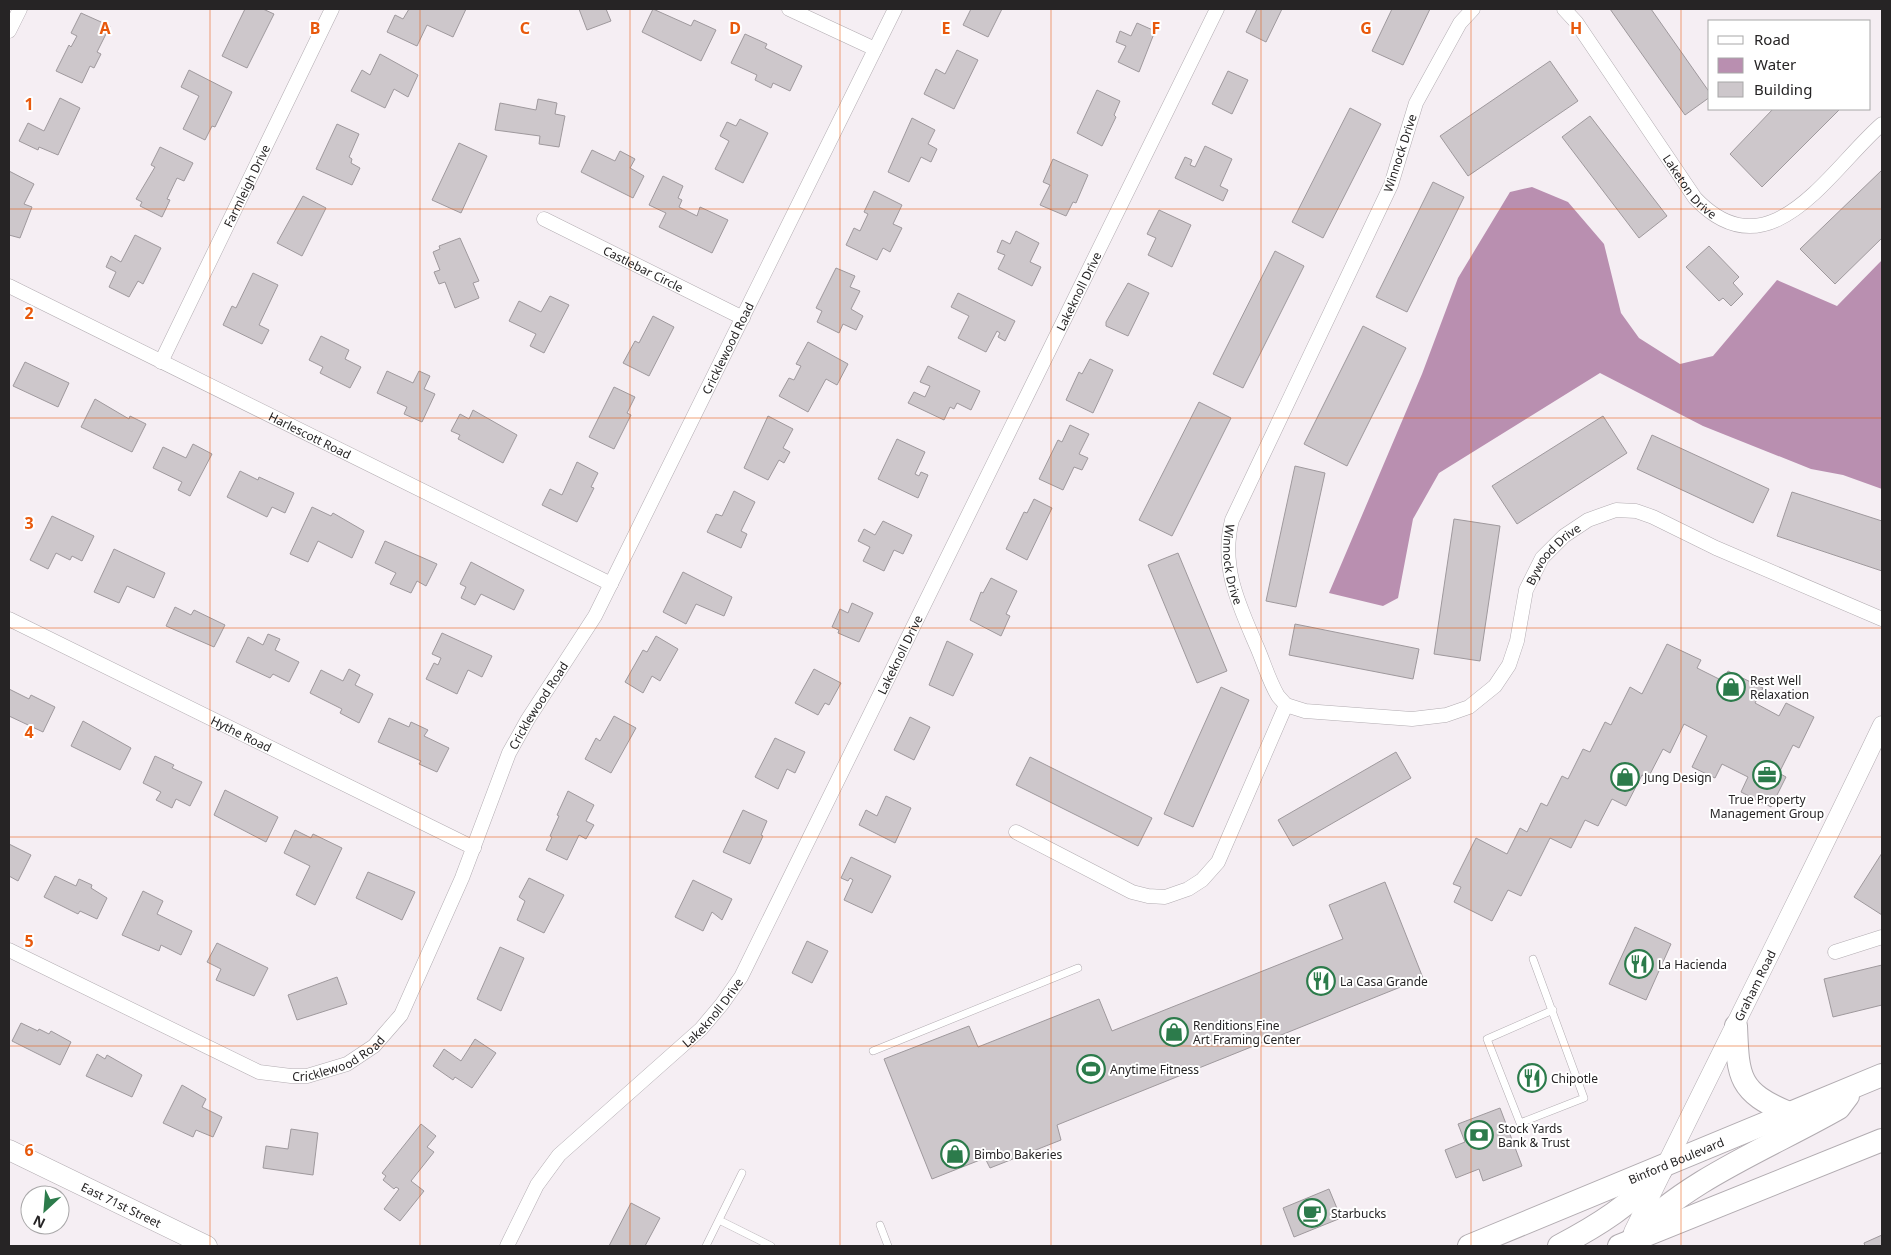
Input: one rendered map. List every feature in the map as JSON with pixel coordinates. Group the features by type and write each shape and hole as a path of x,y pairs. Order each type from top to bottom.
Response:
{"main road":[{"path":"1736,1026 1738,1069 1742,1080 1758,1098 1789,1113"},
{"name":"Binford Boulevard","path":"1469,1246 1882,1075"},
{"path":"1624,1245 1648,1220 1690,1189 1839,1108 1856,1086"},
{"path":"1624,1245 1882,1140"},
{"name":"East 71st Street","path":"9,1150 207,1246"},
{"path":"1559,1246 1603,1221 1634,1199 1665,1165"}],"street":[{"path":"9,31 20,9"},
{"name":"Farmleigh Drive","path":"161,362 332,9"},
{"path":"789,9 875,49"},
{"name":"Cricklewood Road","path":"9,950 251,1069 291,1076 316,1074 346,1064 368,1052 396,1022 408,1001 474,848 509,754 528,719 596,616 894,9"},
{"name":"Lakeknoll Drive","path":"507,1246 537,1185 559,1155 701,1029 722,1004 740,977 1217,9"},
{"name":"Winnock Drive","path":"1286,705 1274,688 1236,596 1228,562 1230,528 1243,495 1391,185 1416,103 1460,23 1473,9"},
{"name":"Laketon Drive","path":"1564,9 1576,22 1695,198 1707,210 1737,224 1754,225 1770,223 1786,217 1806,202 1882,124"},
{"name":"Castlebar Circle","path":"544,219 742,318"},
{"name":"Harlescott Road","path":"9,286 611,584"},
{"name":"Bywood Drive","path":"1286,705 1305,711 1429,719 1454,714 1476,703 1495,686 1509,665 1517,641 1526,590 1542,558 1564,536 1588,520 1616,510 1636,511 1653,516 1716,548 1882,619"},
{"name":"Hythe Road","path":"9,619 474,848"},
{"path":"1016,832 1132,892 1165,897 1188,889 1202,880 1218,862 1286,705"},
{"name":"Graham Road","path":"1624,1245 1736,1026 1882,726"},
{"path":"1835,952 1882,937"}],"lane":[{"path":"1533,959 1553,1010 1584,1098 1520,1123 1487,1039 1553,1010"},
{"path":"873,1051 1078,968"},
{"path":"706,1246 742,1173"},
{"path":"719,1220 771,1246"},
{"path":"880,1225 888,1246"}],"water":[{"path":"1532,187 1568,202 1604,244 1621,313 1639,338 1680,364 1713,356 1777,280 1837,306 1882,260 1882,489 1843,475 1811,469 1703,426 1600,373 1439,473 1413,519 1398,598 1383,606 1329,593 1422,374 1458,278 1510,192"}],"building":[{"path":"245,9 263,9 274,14 247,68 222,56"},
{"path":"409,9 466,9 453,37 427,25 417,46 387,32 395,15 403,19"},
{"path":"579,9 606,9 611,21 587,30"},
{"path":"653,9 691,26 694,20 716,30 701,61 642,32"},
{"path":"971,9 1002,9 988,37 963,25"},
{"path":"1257,9 1282,9 1266,42 1246,32"},
{"path":"1392,9 1430,9 1403,65 1372,51"},
{"path":"1610,9 1651,9 1708,90 1708,98 1685,115"},
{"path":"81,13 110,26 97,52 101,54 94,68 90,66 82,83 56,71 69,45 71,47 77,36 71,33"},
{"path":"1137,23 1155,31 1139,72 1118,62 1126,46 1116,42 1120,31 1131,36"},
{"path":"745,34 767,44 765,48 802,66 790,91 773,83 771,88 755,80 757,75 731,63"},
{"path":"957,50 978,60 954,109 924,94 936,69 945,74"},
{"path":"380,54 418,75 408,97 394,89 385,108 351,91 362,70 370,75"},
{"path":"1550,61 1578,101 1468,176 1440,136"},
{"path":"189,70 232,92 215,127 212,126 205,140 183,129 199,96 181,87"},
{"path":"1228,71 1248,80 1232,114 1212,104"},
{"path":"1097,90 1120,101 1114,115 1116,117 1102,146 1077,133"},
{"path":"60,98 80,108 58,155 39,147 38,150 19,141 28,123 44,131"},
{"path":"538,99 557,103 555,114 565,116 559,147 539,144 540,136 495,130 500,103 536,110"},
{"path":"1350,108 1381,124 1323,238 1292,222"},
{"path":"1772,110 1839,110 1762,187 1730,154"},
{"path":"1590,116 1667,216 1639,238 1562,137"},
{"path":"912,118 935,130 928,144 937,149 931,162 921,157 909,182 888,172"},
{"path":"740,119 768,133 743,183 715,169 729,141 720,136 727,122 736,126"},
{"path":"337,124 359,134 349,157 352,159 351,163 360,168 352,185 316,169"},
{"path":"459,143 487,156 461,213 432,200"},
{"path":"1205,146 1232,159 1220,186 1228,190 1223,201 1175,178 1185,157 1192,160 1190,165 1195,167"},
{"path":"160,147 193,163 184,181 177,178 167,199 170,200 162,217 140,206 142,202 136,199 155,167 151,165"},
{"path":"592,150 615,161 620,151 635,159 630,168 644,176 633,198 581,172"},
{"path":"1053,159 1088,175 1076,203 1073,202 1066,216 1040,205 1050,185 1043,182"},
{"path":"1882,170 1882,238 1835,284 1800,249"},
{"path":"9,171 34,184 24,204 32,207 20,238 9,235"},
{"path":"663,176 683,186 678,198 682,200 679,207 697,216 700,207 728,220 712,253 659,227 666,213 649,205"},
{"path":"1433,182 1464,197 1407,312 1376,297"},
{"path":"874,191 902,205 893,224 902,228 890,252 883,248 877,260 846,245 854,228 860,231 868,214 864,212"},
{"path":"303,196 326,208 302,256 277,243"},
{"path":"1159,210 1191,225 1172,267 1148,255 1156,238 1147,234"},
{"path":"1016,231 1039,243 1030,262 1041,267 1032,286 998,269 1005,255 997,252 1002,240 1010,244"},
{"path":"135,235 161,248 143,284 138,281 129,297 109,287 116,272 106,267 111,256 121,262"},
{"path":"460,238 479,281 473,283 479,298 455,308 445,282 439,284 434,272 440,270 433,252 440,249 439,246"},
{"path":"1709,246 1739,277 1733,283 1743,294 1731,306 1723,298 1719,301 1686,267"},
{"path":"1275,251 1304,266 1243,388 1213,374"},
{"path":"836,268 855,276 850,287 860,291 851,309 863,316 856,330 843,324 839,333 817,322 822,311 816,308"},
{"path":"253,273 278,285 259,325 269,330 262,344 223,325 232,306 236,308"},
{"path":"1128,283 1149,293 1128,336 1106,326 1106,322"},
{"path":"958,293 1015,321 1005,341 998,337 1000,333 997,331 986,352 958,338 969,316 951,307"},
{"path":"550,296 569,305 544,353 530,346 536,334 509,321 519,301 541,312"},
{"path":"653,316 674,327 649,376 623,363 635,341 639,343"},
{"path":"1363,326 1406,348 1347,466 1304,444"},
{"path":"321,336 349,350 345,359 361,367 350,388 320,373 323,367 309,360"},
{"path":"808,342 848,364 837,385 826,379 808,412 779,396 789,378 794,380 801,366 796,364"},
{"path":"1090,359 1113,370 1093,413 1066,400 1079,372 1082,374"},
{"path":"25,362 69,383 58,407 13,386"},
{"path":"928,366 980,391 971,410 957,403 954,409 950,407 944,420 908,403 914,392 925,397 930,386 920,382"},
{"path":"387,371 413,383 419,371 430,376 424,389 435,394 422,422 404,414 407,407 377,393"},
{"path":"614,387 635,397 627,413 631,415 614,449 589,437"},
{"path":"95,399 129,419 130,416 146,424 132,452 81,427"},
{"path":"1199,402 1231,418 1172,536 1139,520"},
{"path":"473,410 517,435 503,463 458,439 460,435 451,431 460,414 469,419"},
{"path":"768,416 793,429 783,448 790,452 784,463 779,460 768,480 744,468"},
{"path":"1603,416 1627,453 1517,524 1492,486"},
{"path":"1070,425 1089,434 1079,454 1088,458 1082,470 1074,467 1063,490 1039,479 1058,440 1062,442"},
{"path":"1652,435 1769,489 1753,523 1637,469"},
{"path":"897,439 925,452 915,474 919,476 921,472 928,475 918,498 878,479"},
{"path":"193,444 212,454 190,496 178,490 182,482 153,468 163,447 186,458"},
{"path":"577,462 598,473 591,487 594,488 577,522 542,505 550,489 562,495"},
{"path":"1295,466 1325,473 1296,607 1266,601"},
{"path":"240,471 258,480 259,477 294,493 285,513 272,507 267,517 227,497"},
{"path":"734,491 755,502 741,531 747,534 741,548 707,532 716,514 722,516"},
{"path":"1792,492 1882,521 1882,571 1777,536"},
{"path":"1034,499 1052,508 1027,560 1006,549 1024,512 1027,513"},
{"path":"312,507 331,516 333,513 364,531 352,558 318,541 308,562 290,554"},
{"path":"52,516 94,536 82,561 72,556 70,560 56,553 48,569 30,560"},
{"path":"1454,519 1500,526 1480,661 1434,654"},
{"path":"883,521 912,535 903,554 894,550 884,571 863,561 870,547 858,541 864,529 875,535"},
{"path":"385,541 437,564 426,586 417,581 411,593 390,584 396,573 375,563"},
{"path":"114,549 165,573 154,598 127,586 119,603 94,592"},
{"path":"1178,553 1227,671 1197,683 1148,565"},
{"path":"471,562 524,590 514,610 481,594 475,605 461,598 466,587 460,584"},
{"path":"683,572 732,597 724,616 696,604 686,624 663,612"},
{"path":"991,578 1017,591 1006,614 1010,616 1001,636 970,620 981,592 983,593"},
{"path":"852,603 873,613 859,642 838,633 839,630 832,627 840,609 848,613"},
{"path":"175,607 191,615 194,610 225,625 214,647 166,626"},
{"path":"1295,624 1419,649 1413,679 1289,655"},
{"path":"442,633 492,656 482,677 468,670 457,694 426,679 434,663 438,665 441,658 432,654"},
{"path":"268,634 280,639 275,650 299,662 289,682 273,674 270,678 236,662 248,637 263,645"},
{"path":"656,636 678,649 660,681 652,676 643,693 625,682 643,650 647,652"},
{"path":"947,641 973,654 953,696 929,685"},
{"path":"1667,644 1701,660 1697,668 1723,681 1728,671 1763,688 1755,703 1779,716 1786,703 1814,717 1799,748 1793,745 1779,773 1786,777 1771,807 1741,792 1748,777 1722,764 1715,778 1692,767 1707,736 1684,724 1670,753 1663,749 1648,778 1642,775 1626,806 1612,799 1598,826 1585,820 1571,848 1550,838 1521,896 1508,890 1492,921 1454,902 1461,887 1453,884 1476,838 1507,854 1520,828 1527,832 1541,803 1547,806 1562,776 1568,779 1583,749 1590,752 1605,722 1611,725 1630,687 1642,694"},
{"path":"349,669 360,675 355,685 373,694 359,723 340,713 342,709 310,693 321,670 343,681"},
{"path":"814,669 841,683 829,705 825,703 818,715 795,703"},
{"path":"1221,687 1249,700 1193,827 1164,814"},
{"path":"9,689 29,699 31,695 55,707 43,732 9,716"},
{"path":"614,716 636,728 611,773 585,759 596,738 600,741"},
{"path":"910,717 930,727 914,760 894,750"},
{"path":"389,718 409,727 411,722 428,730 424,736 449,748 437,772 419,764 421,761 378,742"},
{"path":"83,721 131,748 120,770 71,746"},
{"path":"775,738 805,752 795,773 787,769 778,789 755,777"},
{"path":"1396,752 1411,778 1293,846 1278,820"},
{"path":"155,756 174,765 172,768 202,782 190,806 176,799 172,808 156,800 161,792 143,783"},
{"path":"1030,757 1152,818 1138,846 1016,785"},
{"path":"225,790 278,817 266,842 214,815"},
{"path":"568,791 594,805 586,821 594,825 586,839 579,835 567,860 546,850 559,816 557,815"},
{"path":"886,796 911,808 895,843 859,825 866,810 877,816"},
{"path":"743,810 767,821 761,835 763,836 750,864 723,852"},
{"path":"295,830 311,838 313,834 342,848 315,905 296,895 310,866 284,853"},
{"path":"9,844 31,855 18,881 9,876"},
{"path":"1882,853 1882,915 1854,897"},
{"path":"851,857 891,876 872,913 844,900 853,880 850,878 848,881 841,878"},
{"path":"368,872 415,892 402,920 356,898"},
{"path":"55,876 76,886 79,879 92,885 91,888 107,898 97,919 80,911 78,914 44,897"},
{"path":"529,878 564,895 544,933 517,920 525,901 519,897"},
{"path":"693,880 732,899 722,920 712,912 703,931 675,917"},
{"path":"1385,882 1423,978 1057,1125 1061,1140 990,1168 985,1158 932,1179 884,1059 969,1026 978,1047 1099,999 1112,1031 1343,939 1329,905"},
{"path":"143,891 163,901 157,914 192,931 181,955 161,945 159,951 122,935"},
{"path":"1635,927 1671,944 1646,1000 1609,984"},
{"path":"807,941 828,951 812,983 792,973"},
{"path":"217,943 268,968 254,996 216,980 221,969 207,962"},
{"path":"500,947 524,958 501,1011 477,999"},
{"path":"1882,965 1882,1005 1833,1017 1824,979"},
{"path":"337,977 347,1004 297,1020 288,995"},
{"path":"21,1023 49,1034 51,1031 71,1042 60,1065 12,1041"},
{"path":"475,1039 496,1053 472,1088 455,1077 453,1080 433,1066 444,1049 461,1061"},
{"path":"97,1054 105,1059 107,1055 142,1075 132,1097 86,1076"},
{"path":"182,1085 206,1099 202,1107 222,1117 213,1137 196,1130 193,1137 163,1123"},
{"path":"1500,1108 1522,1166 1483,1181 1479,1169 1456,1178 1445,1150 1465,1142 1458,1124"},
{"path":"421,1124 436,1136 427,1147 434,1152 411,1181 424,1191 400,1221 384,1209 399,1189 396,1187 394,1189 383,1180 386,1176 382,1173"},
{"path":"291,1129 318,1133 313,1175 263,1168 266,1146 288,1149"},
{"name":"Starbucks","path":"1329,1189 1341,1218 1294,1237 1283,1208"},
{"path":"631,1203 660,1218 645,1246 609,1246"},
{"path":"1882,1235 1882,1246 1865,1246 1864,1243"}],"place":[{"name":"Rest Well Relaxation","path":"1731,687"},
{"name":"True Property Management Group","path":"1767,775"},
{"name":"Jung Design","path":"1625,777"},
{"name":"La Hacienda","path":"1639,964"},
{"name":"La Casa Grande","path":"1321,981"},
{"name":"Renditions Fine Art Framing Center","path":"1174,1032"},
{"name":"Anytime Fitness","path":"1091,1069"},
{"name":"Chipotle","path":"1532,1078"},
{"name":"Stock Yards Bank & Trust","path":"1479,1135"},
{"name":"Bimbo Bakeries","path":"955,1154"},
{"name":"Starbucks","path":"1312,1213"}]}
